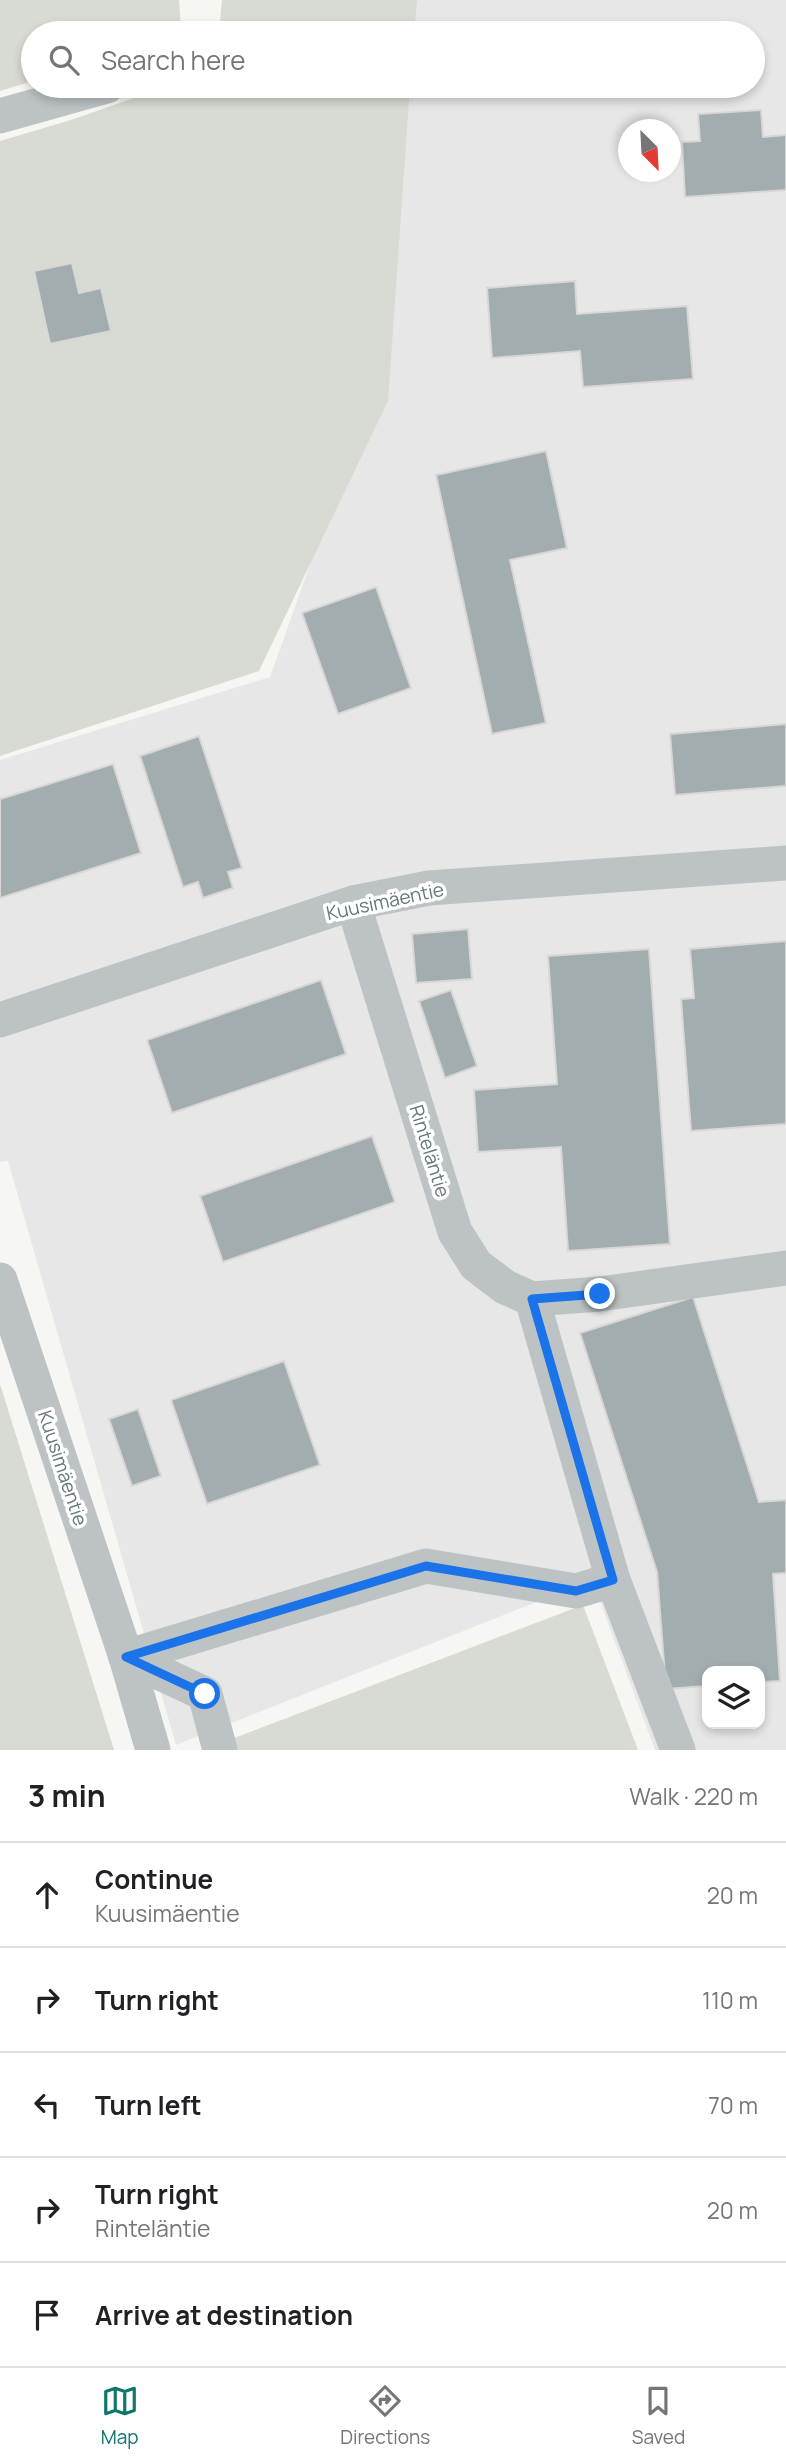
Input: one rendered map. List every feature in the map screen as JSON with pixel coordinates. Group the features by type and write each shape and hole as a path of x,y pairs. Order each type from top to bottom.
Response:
{"street":[{"path":"0,116 64,98"},
{"name":"Kuusimäentie","path":"0,1020 353,904 429,888 786,863"},
{"name":"Rinteläntie","path":"353,904 456,1232 476,1265 506,1287 532,1299"},
{"path":"678,1750 613,1580 532,1299 600,1294 786,1268"},
{"name":"Kuusimäentie","path":"0,1280 126,1657 153,1750"},
{"path":"126,1657 426,1566 576,1591 613,1580"},
{"path":"126,1657 205,1694 220,1750"}],"shaded area":[{"path":"0,0 179,0 180,21 21,21 21,85 0,91"},
{"path":"222,0 417,0 415,21 220,21"},
{"path":"397,0 786,0 786,1750 655,1750 592,1580 176,1745 8,1161 0,1162 0,760 270,677 372,391 390,98 765,98 765,21 396,21"},
{"path":"134,98 409,98 388,401 259,671 0,756 0,141"},
{"path":"0,1384 114,1750 0,1750"},
{"path":"583,1605 638,1750 203,1750"}],"building":[{"path":"761,110 763,137 786,135 786,190 685,197 682,142 700,141 698,114"},
{"path":"72,263 79,293 101,288 111,331 50,344 34,271"},
{"path":"575,281 577,314 687,306 693,379 583,387 580,351 492,358 487,288"},
{"path":"546,451 567,548 510,560 546,723 492,734 436,475"},
{"path":"376,587 411,688 338,714 302,613"},
{"path":"786,724 786,786 675,795 670,734"},
{"path":"199,736 242,868 228,872 233,888 203,898 198,882 183,887 140,756"},
{"path":"113,764 141,853 0,898 0,799"},
{"path":"468,929 472,979 416,983 412,934"},
{"path":"786,941 786,1124 691,1131 681,999 694,998 690,949"},
{"path":"649,949 670,1244 568,1251 561,1147 478,1152 474,1090 557,1084 548,956"},
{"path":"321,980 346,1054 172,1113 147,1040"},
{"path":"451,990 477,1066 445,1078 419,1001"},
{"path":"372,1136 395,1202 223,1262 200,1196"},
{"path":"693,1297 759,1502 786,1500 786,1573 773,1574 780,1681 765,1682 765,1666 702,1666 702,1686 666,1689 657,1572 580,1333"},
{"path":"284,1361 320,1465 207,1504 171,1400"},
{"path":"138,1409 161,1476 132,1486 109,1419"}],"route":[{"path":"205,1694 126,1657 426,1566 576,1591 613,1580 532,1299 600,1294"}]}
